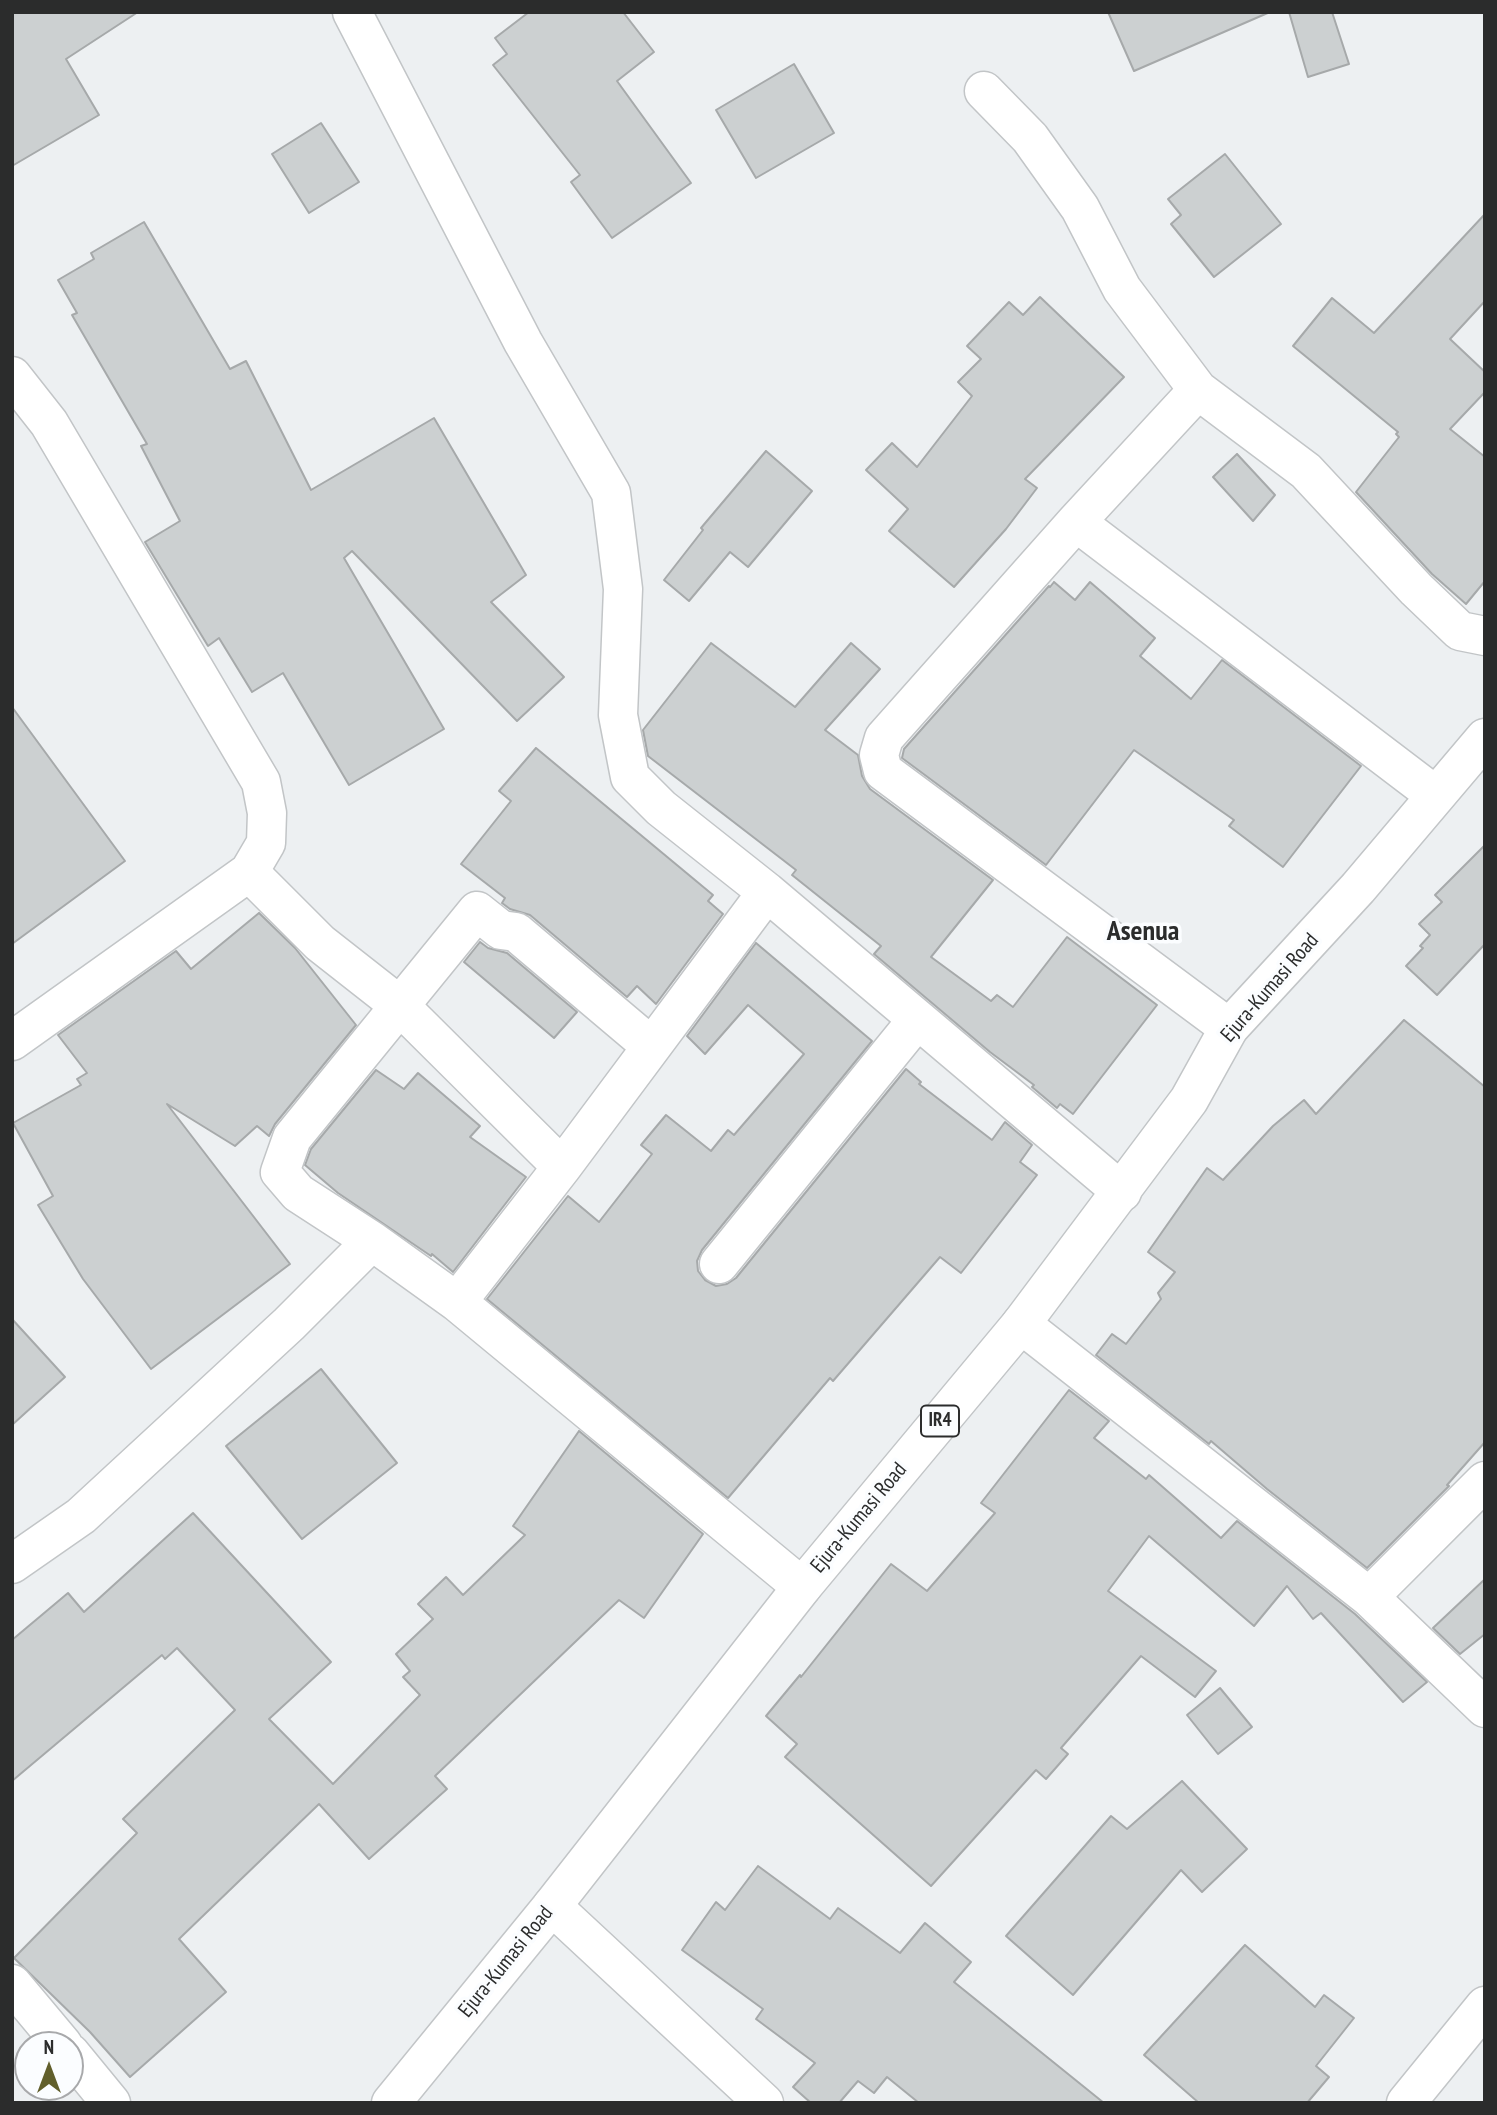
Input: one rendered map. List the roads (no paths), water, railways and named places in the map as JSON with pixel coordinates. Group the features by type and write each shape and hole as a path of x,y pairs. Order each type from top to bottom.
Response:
{"street":[{"path":"352,12 523,342 611,493 622,589 618,715 631,777 661,807 767,892 1122,1192"},
{"path":"984,91 1030,138 1080,208 1122,289 1198,390 1306,471 1416,589 1460,631 1485,636"},
{"path":"12,376 49,423 261,782 267,813 266,843 248,872 12,1041"},
{"path":"1198,390 1076,522 884,738 879,755 883,771 1229,1028"},
{"path":"1076,522 1435,795"},
{"name":"Ejura-Kumasi Road","path":"391,2103 552,1906 802,1587 1021,1324 1189,1100 1229,1028 1358,888 1485,738"},
{"path":"248,872 320,943 399,1005 562,1167"},
{"path":"457,1302 562,1167 767,892"},
{"path":"651,1046 516,932 501,930 477,911 292,1138 280,1172 298,1193 372,1241 457,1302 802,1587"},
{"path":"719,1264 917,1020"},
{"path":"12,1564 81,1516 289,1324 372,1241"},
{"path":"1021,1324 1369,1597 1485,1708"},
{"path":"1369,1597 1485,1481"},
{"path":"552,1906 764,2103"},
{"path":"12,1984 51,2031"},
{"path":"1406,2103 1485,2006"},
{"path":"84,2070 111,2103"}],"district":[{"name":"Asenua","path":"1143,932"}]}
